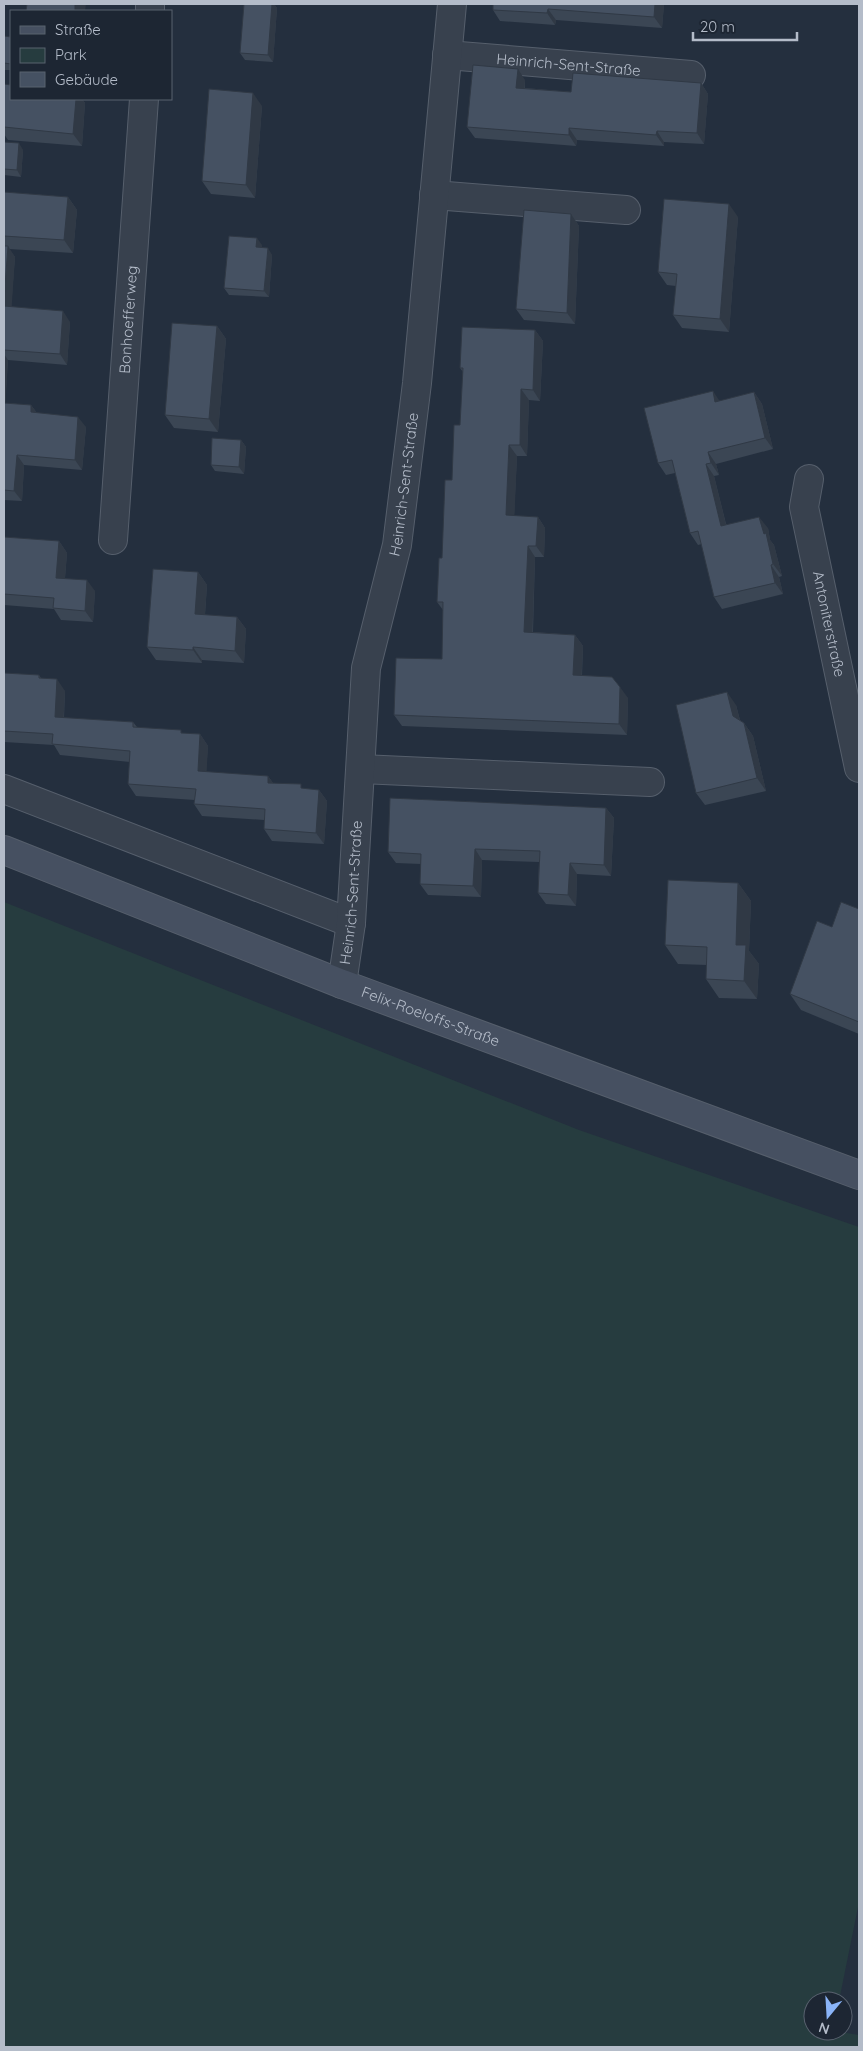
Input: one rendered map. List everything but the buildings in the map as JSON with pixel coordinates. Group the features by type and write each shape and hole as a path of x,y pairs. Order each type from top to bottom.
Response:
{"street":[{"name":"Heinrich-Sent-Straße","path":"342,984 351,923 366,668 398,545 418,383 452,4"},
{"name":"Heinrich-Sent-Straße","path":"448,55 691,75"},
{"name":"Bonhoefferweg","path":"113,540 144,100"},
{"path":"434,195 626,210"},
{"name":"Antoniterstraße","path":"809,479 804,507 859,768"},
{"path":"361,769 650,782"},
{"path":"4,789 351,923"},
{"name":"Felix-Roeloffs-Straße","path":"4,850 342,984 859,1175"}],"green space":[{"path":"4,902 579,1130 859,1227 859,1902 841,1991 803,1991 803,2041 853,2041 853,2034 859,2035 859,2047 4,2047"}]}
